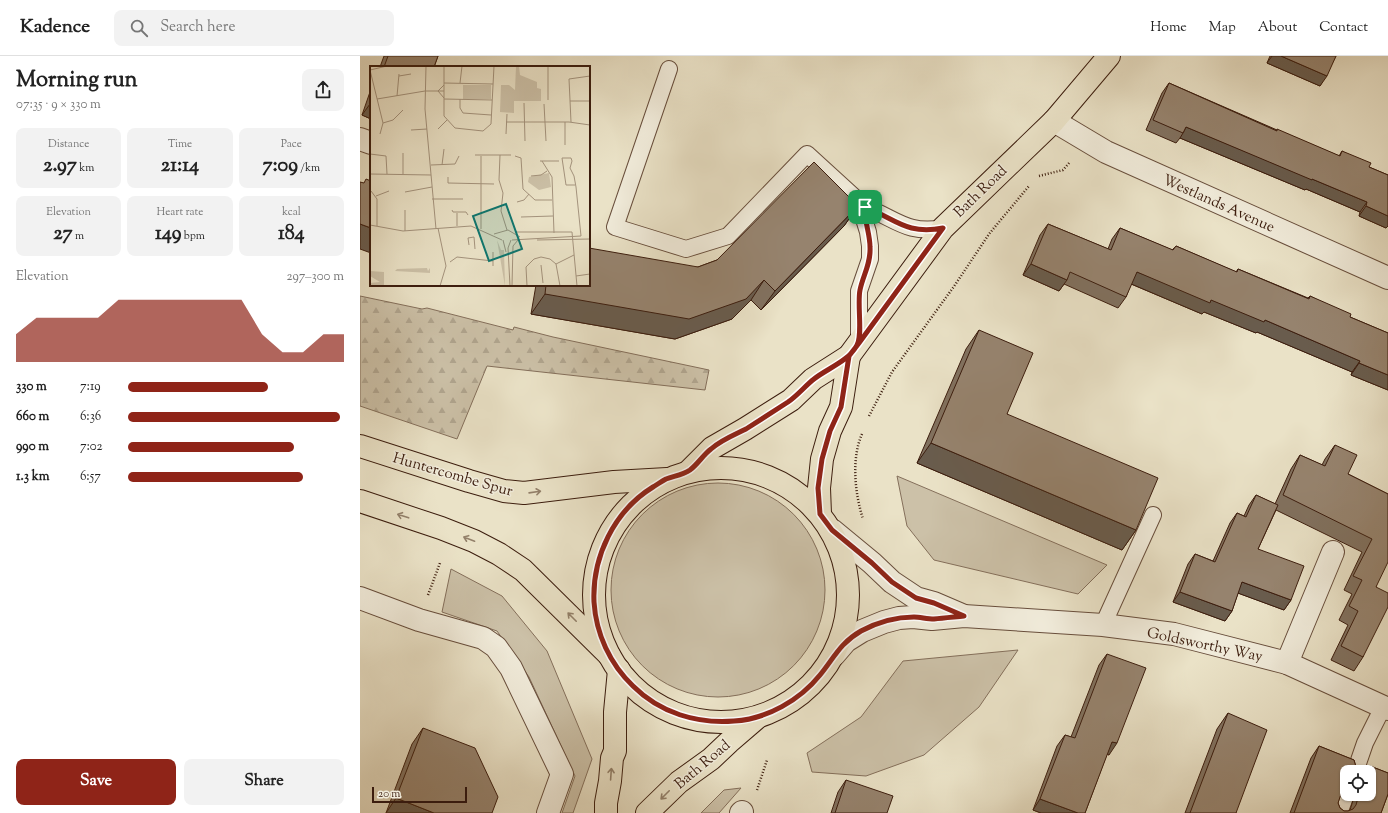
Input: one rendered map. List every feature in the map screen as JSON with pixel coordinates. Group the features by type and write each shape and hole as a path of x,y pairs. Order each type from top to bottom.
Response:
{"main road":[{"name":"Bath Road","path":"689,471 712,448 791,400 813,379 854,349 943,228 1054,121 1109,56"},
{"name":"Bath Road","path":"826,522 818,488 822,459 830,431 841,407 854,349"},
{"name":"Huntercombe Spur","path":"360,446 504,491 524,493 614,482 667,479"},
{"path":"360,501 440,528 474,541 500,554 523,570 614,663 635,689 652,702 672,713 692,719 713,722 737,721 759,717 783,706 802,694 821,675 834,655 844,630 848,612 849,593 847,571 841,550 826,522 796,490 757,472 730,467 711,467 689,471 667,479 650,489 624,512 616,523 602,550 597,569 594,591 595,612 600,635 614,663 615,751 612,758 606,813"},
{"name":"Bath Road","path":"647,813 679,782 711,759 759,717"}],"street":[{"name":"Westlands Avenue","path":"1054,121 1113,155 1388,278"},
{"path":"360,139 370,143"},
{"name":"Goldsworthy Way","path":"826,522 898,586 916,598 934,603 964,616"},
{"path":"1287,663 1333,552"},
{"path":"360,598 419,620 473,634 483,638 496,647 511,668 562,774 548,813"},
{"name":"Goldsworthy Way","path":"834,655 846,641 862,631 899,618 913,617 932,619 964,616 1103,625 1174,634 1287,663 1386,708"}],"lane":[{"path":"669,70 616,228 686,248 728,236 807,154 865,207 879,212 889,219 906,227 930,230 943,228"},
{"path":"854,349 859,291 870,259 869,239 864,219 865,207"},
{"path":"1103,625 1154,515"},
{"path":"1357,765 1365,743 1386,708"},
{"path":"1339,813 1344,801"}],"path":[{"path":"1038,176 1063,170 1087,140"},
{"path":"867,421 892,372 955,285 989,234 1033,182"},
{"path":"862,432 856,456 856,476 864,522"},
{"path":"419,620 440,563"}],"green space":[{"path":"360,296 422,309 427,308 513,330 514,327 553,337 709,370 705,390 487,366 457,439 360,406"},
{"path":"897,476 1107,565 1078,594 934,560 907,526"},
{"path":"718,483 739,485 768,496 786,508 800,522 812,540 820,559 823,569 825,590 823,611 812,640 800,658 786,672 768,684 749,692 739,695 718,697 697,695 668,684 650,672 636,658 624,640 616,621 613,611 611,590 613,569 624,540 636,522 650,508 668,496 687,488 697,485"},
{"path":"451,569 502,596 547,651 592,759 573,813 562,813 575,776 529,677 497,631 442,612"},
{"path":"1018,650 979,707 924,755 866,776 812,772 807,753 861,717 903,661"},
{"path":"741,788 719,813 701,813 724,790"}],"building":[{"path":"388,56 438,56 434,66 384,66"},
{"path":"1281,56 1336,56 1327,76"},
{"path":"1169,83 1277,131 1277,129 1340,156 1342,151 1371,163 1369,167 1388,175 1388,216 1366,206 1367,202 1186,127 1183,133 1153,120"},
{"path":"814,162 858,206 775,291 764,280 746,299 689,319 545,294 546,286 590,286 590,248 698,267 717,260"},
{"path":"366,179 370,181 370,228 360,224 360,182 364,183"},
{"path":"1048,224 1111,250 1120,228 1173,250 1176,246 1237,272 1238,269 1309,299 1310,296 1351,314 1350,317 1388,333 1388,375 1359,363 1360,361 1265,320 1264,322 1211,300 1210,303 1137,272 1126,297 1070,272 1067,280 1031,264"},
{"path":"979,330 1033,353 1007,414 1158,478 1136,530 931,443"},
{"path":"1335,445 1357,455 1348,474 1388,494 1388,562 1376,587 1388,593 1388,607 1363,657 1341,646 1358,611 1349,606 1362,580 1353,576 1372,539 1283,495 1300,455 1325,466"},
{"path":"1256,495 1278,505 1258,549 1304,566 1291,600 1242,582 1232,611 1180,592 1195,554 1215,562 1237,513 1246,517"},
{"path":"1107,654 1146,668 1117,743 1112,742 1085,813 1078,813 1040,799 1065,735 1075,738"},
{"path":"1228,713 1267,730 1236,813 1190,813"},
{"path":"423,728 475,748 498,797 492,813 434,813 396,798"},
{"path":"1319,746 1354,760 1355,765 1340,765 1340,797 1338,803 1340,808 1344,811 1353,809 1357,801 1376,801 1376,768 1388,773 1388,794 1381,813 1294,813"},
{"path":"846,780 893,796 887,813 835,813"}],"route":[{"path":"865,207 864,219 868,232 870,259 859,291 859,343 849,356 813,379 791,400 712,448 689,471 667,479 650,489 624,512 608,536 602,550 597,569 594,591 595,612 600,635 609,655 635,689 652,702 672,713 692,719 713,722 737,721 759,717 783,706 802,694 821,675 834,655 846,641 862,631 899,618 913,617 932,619 964,616 934,603 916,598 892,582 872,563 832,530 820,514 818,488 822,459 830,431 841,407 849,356 859,343 943,228 930,230 906,227 898,224 879,212 865,207"}]}
